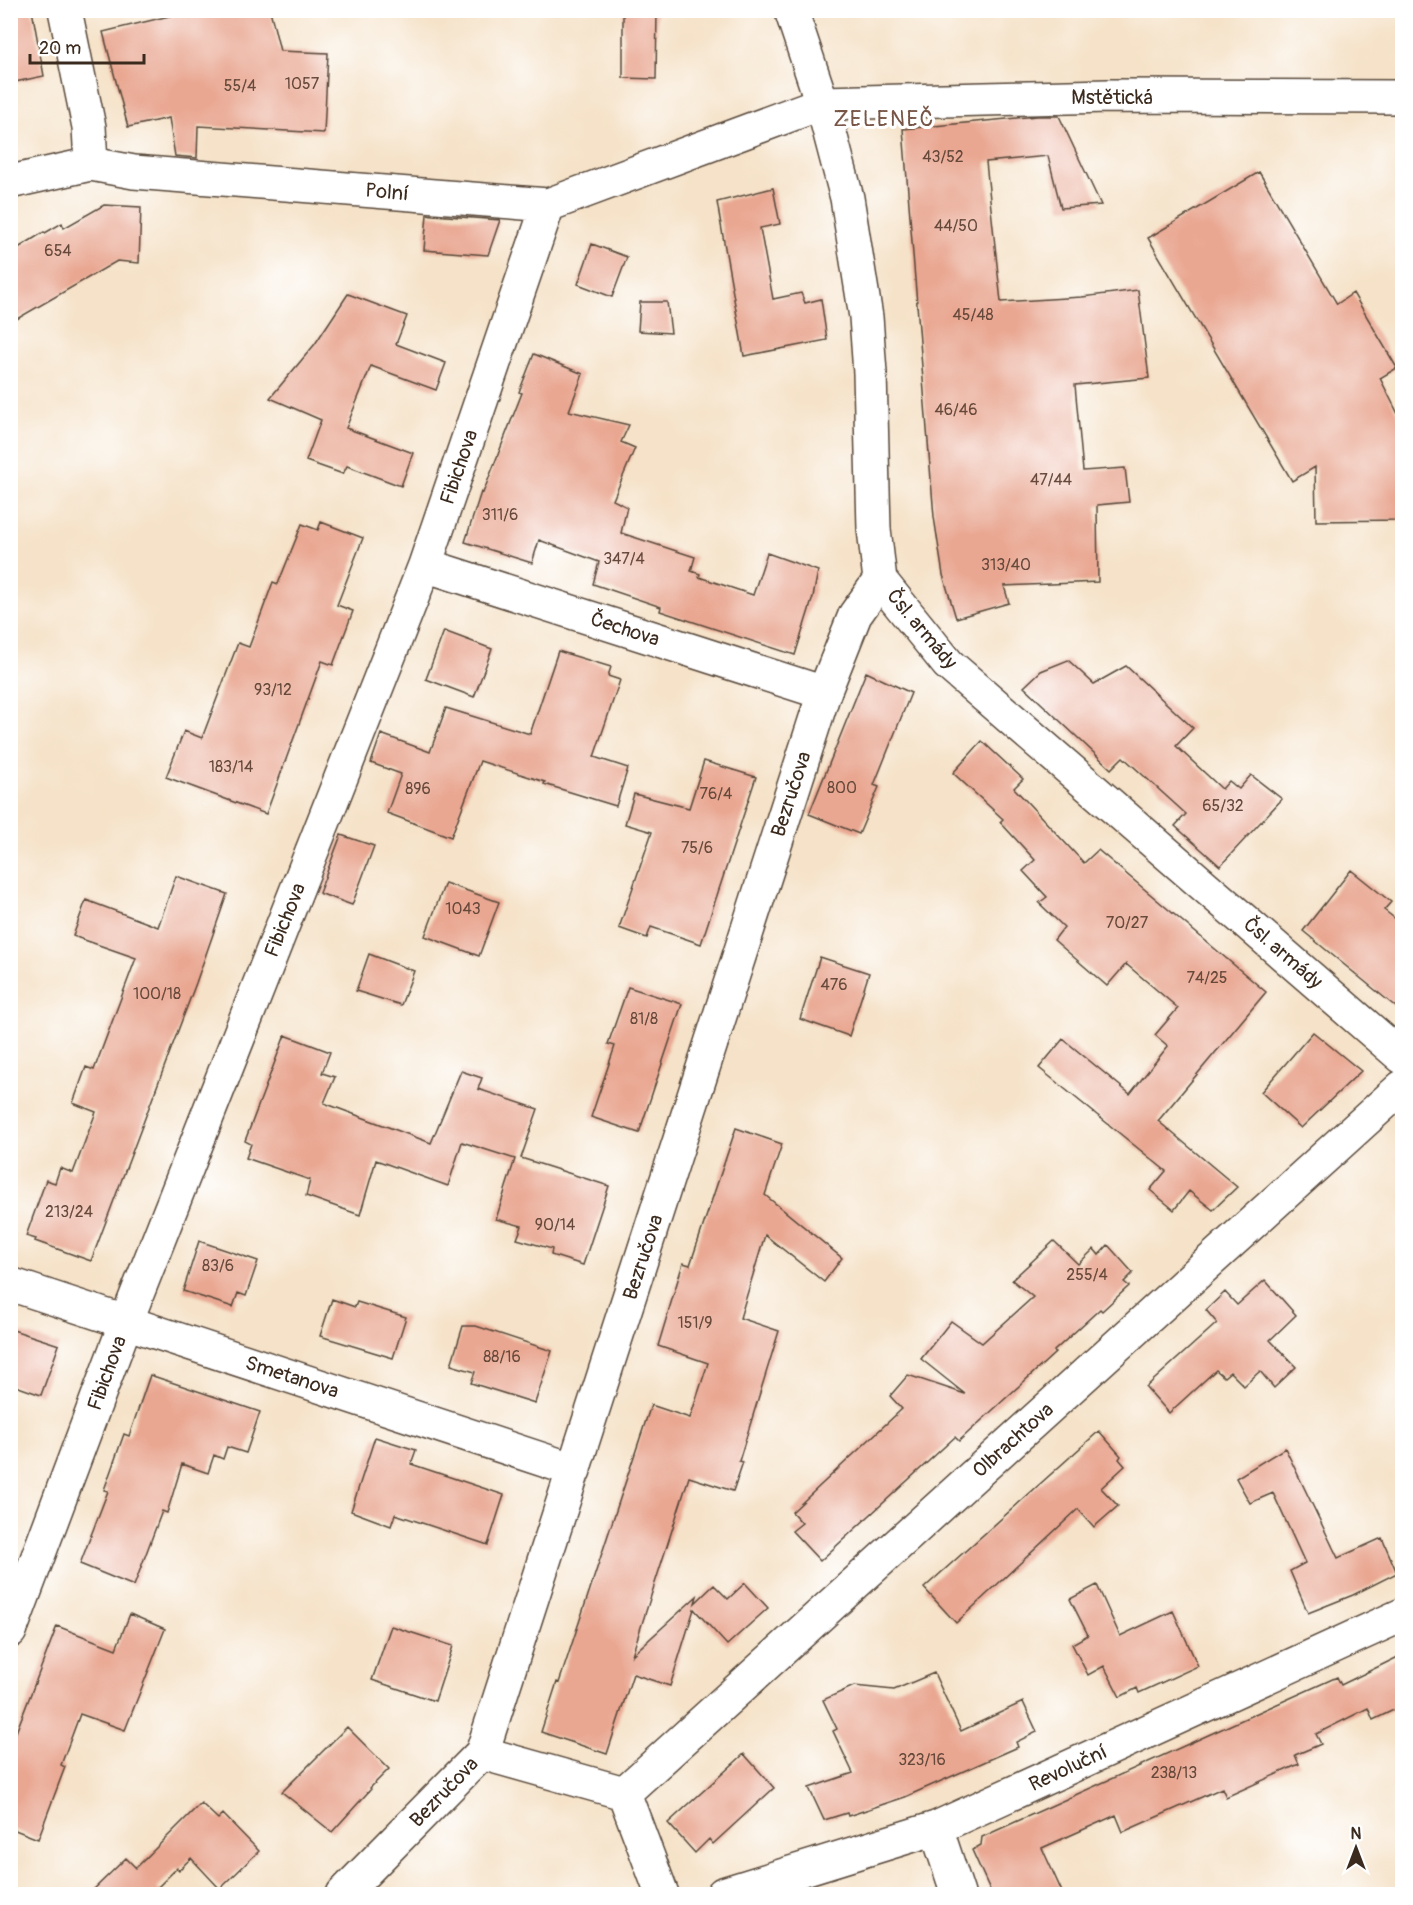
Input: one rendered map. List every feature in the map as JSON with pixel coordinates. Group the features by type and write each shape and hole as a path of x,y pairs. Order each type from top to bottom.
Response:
{"street":[{"path":"10,182 91,164 89,127 65,10"},
{"name":"Čsl. armády","path":"791,10 822,103 847,198 866,317 870,373 874,529 880,580 948,664 1402,1057"},
{"name":"Mstětická","path":"822,103 1107,96 1402,97"},
{"name":"Polní","path":"91,164 134,172 548,205 822,103"},
{"name":"Fibichova","path":"10,1631 126,1322 425,565 548,205"},
{"name":"Čechova","path":"425,565 824,693"},
{"name":"Bezručova","path":"343,1894 482,1753 824,693 855,615 880,580"},
{"name":"Olbrachtova","path":"624,1793 1402,1087"},
{"name":"Smetanova","path":"10,1284 574,1470"},
{"name":"Revoluční","path":"723,1894 936,1828 1402,1615"},
{"path":"482,1753 624,1793 662,1894"},
{"path":"936,1828 958,1894"}],"building":[{"path":"10,10 32,10 44,76 10,83"},
{"path":"194,10 270,10 280,51 328,53 324,133 198,126 197,158 175,156 169,118 128,127 103,32"},
{"path":"623,10 657,10 656,79 623,78"},
{"path":"1037,116 1059,116 1101,205 1061,208 1048,156 986,162 1001,302 1082,297 1138,290 1149,378 1075,385 1083,471 1125,468 1129,502 1097,505 1098,582 1004,586 1009,603 956,618 943,575 934,517 903,129"},
{"path":"1259,172 1337,304 1353,293 1397,368 1380,378 1402,422 1402,520 1316,521 1315,467 1292,481 1148,238"},
{"path":"773,188 780,224 760,228 773,299 801,293 805,303 821,299 827,340 744,356 717,202"},
{"path":"104,205 141,207 139,263 117,261 10,323 10,253 44,232 62,223 64,228"},
{"path":"427,214 500,220 488,255 424,250"},
{"path":"592,244 627,257 612,297 578,284"},
{"path":"348,294 407,316 396,344 446,363 436,390 371,366 346,428 413,453 401,486 347,466 343,474 306,461 321,420 270,398 315,344"},
{"path":"640,302 667,302 671,333 638,331"},
{"path":"534,354 583,374 569,411 629,425 621,442 635,448 613,500 627,507 621,533 695,557 691,571 700,574 699,577 753,595 767,553 818,571 813,597 795,655 660,611 661,607 593,584 599,562 539,540 532,563 465,542 481,492 483,493 522,393 519,392"},
{"path":"321,522 363,538 337,605 353,611 333,665 322,661 266,814 166,777 184,731 202,738 238,643 249,647 273,582 278,584 302,524 318,530"},
{"path":"444,631 492,649 474,697 426,679"},
{"path":"558,651 611,667 608,676 620,680 594,757 628,768 616,806 480,761 451,837 387,813 401,774 371,763 381,734 430,752 446,708 530,734"},
{"path":"1068,660 1094,684 1126,666 1193,728 1176,746 1222,789 1229,781 1239,789 1251,775 1282,799 1220,866 1175,826 1186,814 1123,757 1111,769 1024,687 1041,671"},
{"path":"866,672 911,693 874,785 879,787 859,834 809,814"},
{"path":"982,741 1023,779 1014,788 1084,863 1098,850 1266,992 1158,1121 1237,1187 1213,1210 1189,1191 1174,1210 1150,1190 1166,1171 1039,1068 1063,1039 1130,1094 1168,1046 1155,1035 1178,1008 1126,964 1107,986 1054,940 1064,927 1039,903 1047,897 1023,871 1035,860 1000,822 1003,819 953,773"},
{"path":"704,761 756,777 701,944 651,927 647,938 619,928 652,832 625,824 634,794 689,808"},
{"path":"341,835 374,846 352,905 319,893"},
{"path":"1351,870 1391,902 1384,910 1402,924 1402,1012 1303,931"},
{"path":"176,876 227,894 196,983 91,1261 26,1236 46,1180 55,1183 60,1168 73,1173 96,1112 73,1103 86,1067 94,1070 136,958 73,936 86,900 158,927"},
{"path":"445,883 499,902 479,956 425,936"},
{"path":"369,954 414,971 401,1005 356,991"},
{"path":"820,957 869,973 849,1036 800,1019"},
{"path":"628,987 682,1004 639,1133 591,1117 615,1046 608,1044"},
{"path":"1313,1032 1361,1071 1301,1128 1261,1092"},
{"path":"285,1035 330,1052 322,1073 335,1077 324,1103 431,1143 461,1071 482,1078 478,1089 538,1109 521,1158 609,1186 583,1265 551,1255 552,1249 517,1239 522,1226 496,1219 515,1159 462,1142 448,1186 376,1160 360,1215 306,1196 310,1180 246,1158 251,1144 245,1141"},
{"path":"736,1128 782,1144 765,1195 842,1258 824,1282 765,1235 740,1318 779,1331 739,1461 743,1462 733,1491 689,1477 632,1655 697,1596 695,1603 714,1585 728,1599 745,1583 768,1608 727,1645 694,1609 670,1686 633,1674 607,1754 541,1732 651,1405 690,1418 708,1363 658,1346 683,1263 690,1265"},
{"path":"199,1241 258,1261 246,1296 238,1293 233,1307 183,1291"},
{"path":"1054,1241 1078,1264 1094,1249 1099,1255 1108,1245 1133,1273 1124,1282 1129,1286 1102,1311 1100,1309 959,1441 955,1437 820,1561 792,1531 802,1523 792,1512 902,1409 890,1396 908,1375 965,1394 921,1359 951,1321 982,1343 1033,1297 1012,1280"},
{"path":"1265,1280 1296,1315 1270,1340 1296,1367 1274,1388 1260,1371 1244,1386 1230,1372 1224,1377 1216,1370 1169,1413 1146,1387 1217,1323 1206,1310 1225,1292 1237,1305"},
{"path":"332,1299 355,1307 357,1302 406,1317 393,1358 320,1336"},
{"path":"463,1326 476,1326 552,1351 535,1403 471,1383 475,1372 451,1365"},
{"path":"10,1329 59,1345 41,1395 10,1384"},
{"path":"150,1375 260,1412 246,1453 227,1447 223,1459 214,1455 208,1473 182,1464 167,1513 162,1511 134,1586 80,1564 108,1491 104,1490 124,1434 129,1436"},
{"path":"1099,1431 1121,1456 1119,1459 1125,1466 1101,1488 1118,1506 1094,1527 1078,1509 956,1623 924,1588"},
{"path":"375,1437 416,1450 411,1464 504,1495 488,1545 395,1514 391,1526 351,1511"},
{"path":"1285,1448 1338,1558 1382,1538 1397,1573 1353,1595 1308,1613 1290,1571 1305,1563 1273,1493 1250,1503 1236,1478"},
{"path":"1097,1585 1120,1636 1173,1611 1198,1666 1139,1693 1137,1688 1120,1697 1104,1666 1088,1675 1072,1644 1088,1635 1070,1599"},
{"path":"130,1614 165,1629 125,1730 80,1714 61,1765 65,1767 38,1839 10,1828 10,1748 57,1626 116,1649"},
{"path":"391,1626 453,1646 435,1701 372,1680"},
{"path":"1402,1655 1402,1706 1373,1720 1368,1708 1316,1734 1321,1744 1295,1755 1299,1764 1226,1797 1222,1788 1123,1832 1116,1815 1042,1848 1063,1894 992,1894 972,1850 981,1845 982,1837 1337,1677 1341,1685"},
{"path":"934,1673 961,1731 1023,1702 1037,1732 1016,1742 1018,1747 905,1797 848,1816 847,1813 824,1820 809,1788 853,1773 833,1731 837,1729 823,1700 854,1686 894,1690"},
{"path":"347,1727 389,1769 332,1832 282,1792"},
{"path":"744,1754 774,1788 713,1844 709,1839 695,1853 668,1823"},
{"path":"201,1803 218,1819 223,1814 259,1851 220,1889 191,1858 157,1888 164,1894 89,1894 126,1858 136,1868"}],"district":[{"name":"ZELENEČ","path":"884,119"}]}
